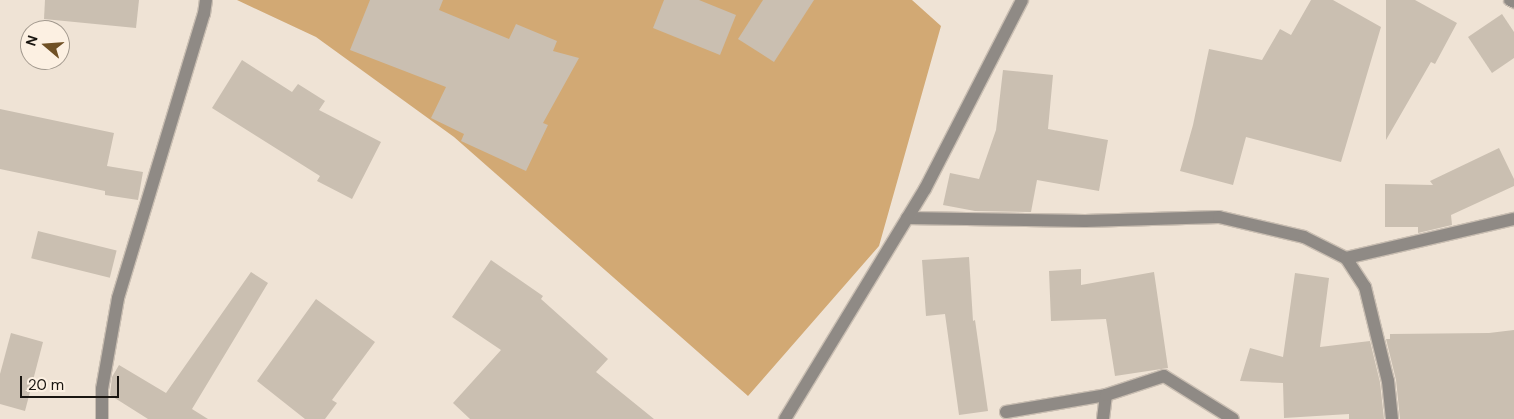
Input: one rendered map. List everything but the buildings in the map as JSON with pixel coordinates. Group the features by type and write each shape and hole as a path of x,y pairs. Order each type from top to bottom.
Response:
{"street":[{"path":"102,419 102,389 118,298 202,24 206,0"},
{"path":"785,419 925,189 1022,0"},
{"path":"1510,0 1514,2"},
{"path":"906,218 1085,221 1218,217 1304,237 1346,258 1365,287 1388,381 1392,419"},
{"path":"1346,258 1514,219"},
{"path":"1006,412 1106,395 1164,376 1233,419"},
{"path":"1103,419 1106,395"}],"shaded area":[{"path":"237,0 912,0 941,26 879,246 748,396 454,137 316,37"}]}
